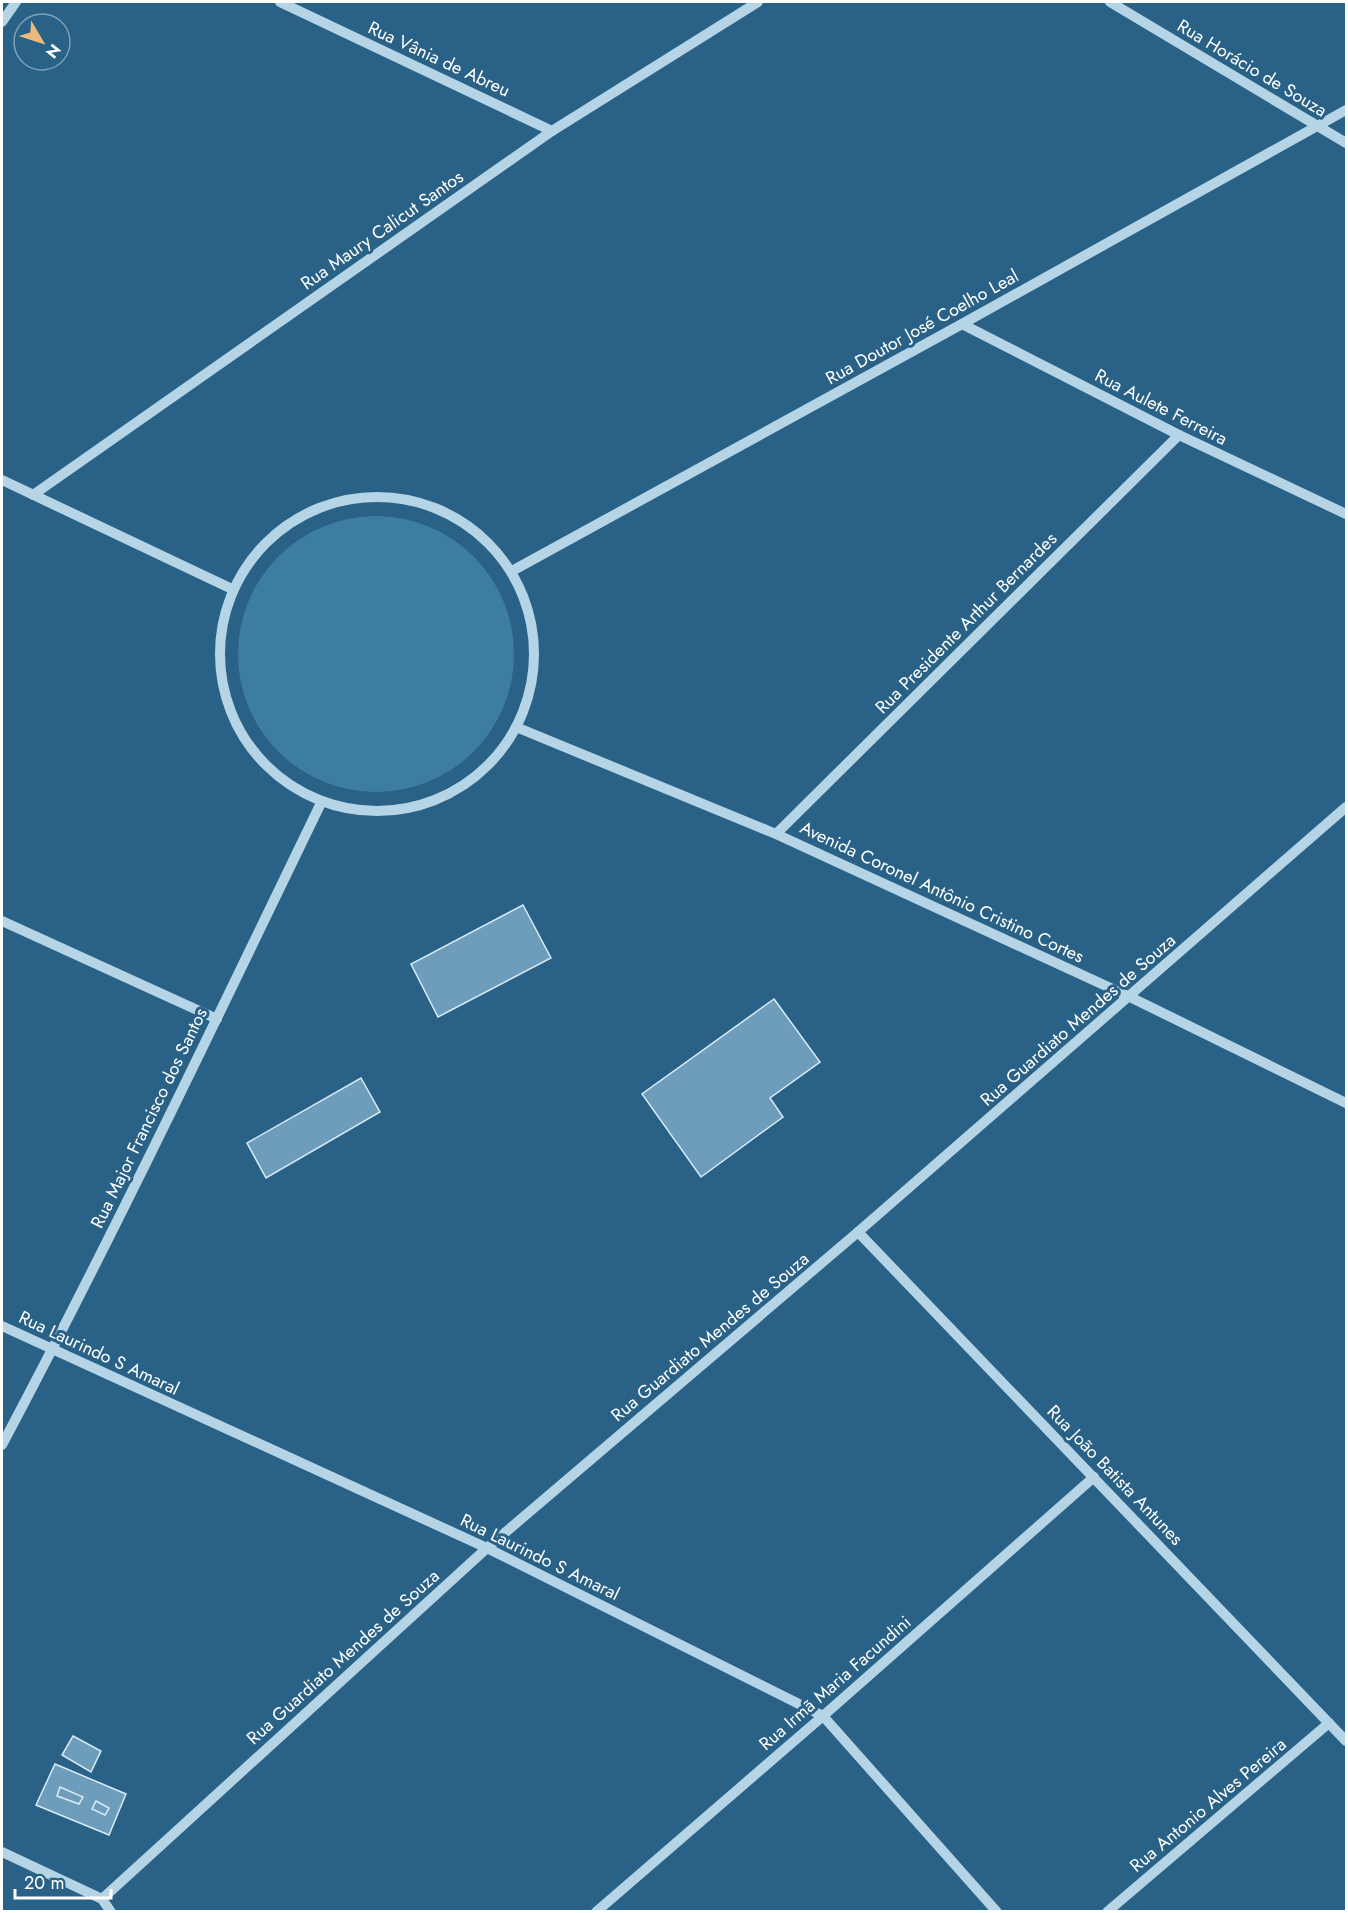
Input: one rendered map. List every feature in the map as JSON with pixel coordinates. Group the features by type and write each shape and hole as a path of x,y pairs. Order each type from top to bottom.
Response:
{"street":[{"path":"2,22 16,2"},
{"name":"Rua Vânia de Abreu","path":"279,2 552,131"},
{"name":"Rua Maury Calicut Santos","path":"33,495 552,131 758,2"},
{"name":"Rua Horácio de Souza","path":"1110,2 1347,143"},
{"name":"Rua Doutor José Coelho Leal","path":"512,571 1347,110"},
{"name":"Rua Aulete Ferreira","path":"962,324 1179,435 1347,514"},
{"name":"Rua Presidente Arthur Bernardes","path":"776,834 1179,435"},
{"path":"2,480 232,589"},
{"path":"382,496 392,496 440,508 481,534 512,571 528,608 535,649 531,689 516,727 489,764 453,792 411,808 366,812 321,803 276,777 242,738 222,690 219,639 232,589 259,548 297,517 343,499 382,496"},
{"name":"Avenida Coronel Antônio Cristino Cortes","path":"516,727 776,834 1130,997 1347,1103"},
{"name":"Rua Major Francisco dos Santos","path":"2,1445 52,1350 217,1019 321,803"},
{"name":"Rua Guardiato Mendes de Souza","path":"102,1899 487,1548 858,1232 1347,807"},
{"path":"2,921 217,1019"},
{"name":"Rua João Batista Antunes","path":"858,1232 1347,1741"},
{"name":"Rua Laurindo S Amaral","path":"2,1326 487,1548 823,1716 997,1911"},
{"name":"Rua Irmã Maria Facundini","path":"596,1911 823,1716 1094,1477"},
{"name":"Rua Antonio Alves Pereira","path":"1107,1911 1329,1723"},
{"path":"2,1852 102,1899 111,1911"}],"shaded area":[{"path":"390,516 429,526 441,532 464,547 483,566 504,601 512,627 514,654 512,681 504,707 491,731 474,752 453,769 429,782 390,792 362,792 323,782 311,776 288,761 269,742 248,707 240,681 238,640 248,601 254,589 269,566 288,547 323,526 349,518"}],"building":[{"path":"523,905 551,958 438,1017 411,964"},
{"path":"774,999 820,1062 770,1098 783,1117 701,1177 642,1094"},
{"path":"361,1078 380,1112 266,1178 247,1143"},
{"path":"73,1736 101,1751 91,1772 62,1755"},
{"path":"55,1764 126,1794 109,1835 36,1805"},
{"path":"60,1787 83,1797 79,1804 57,1796"},
{"path":"96,1801 109,1808 105,1815 92,1809"}]}
